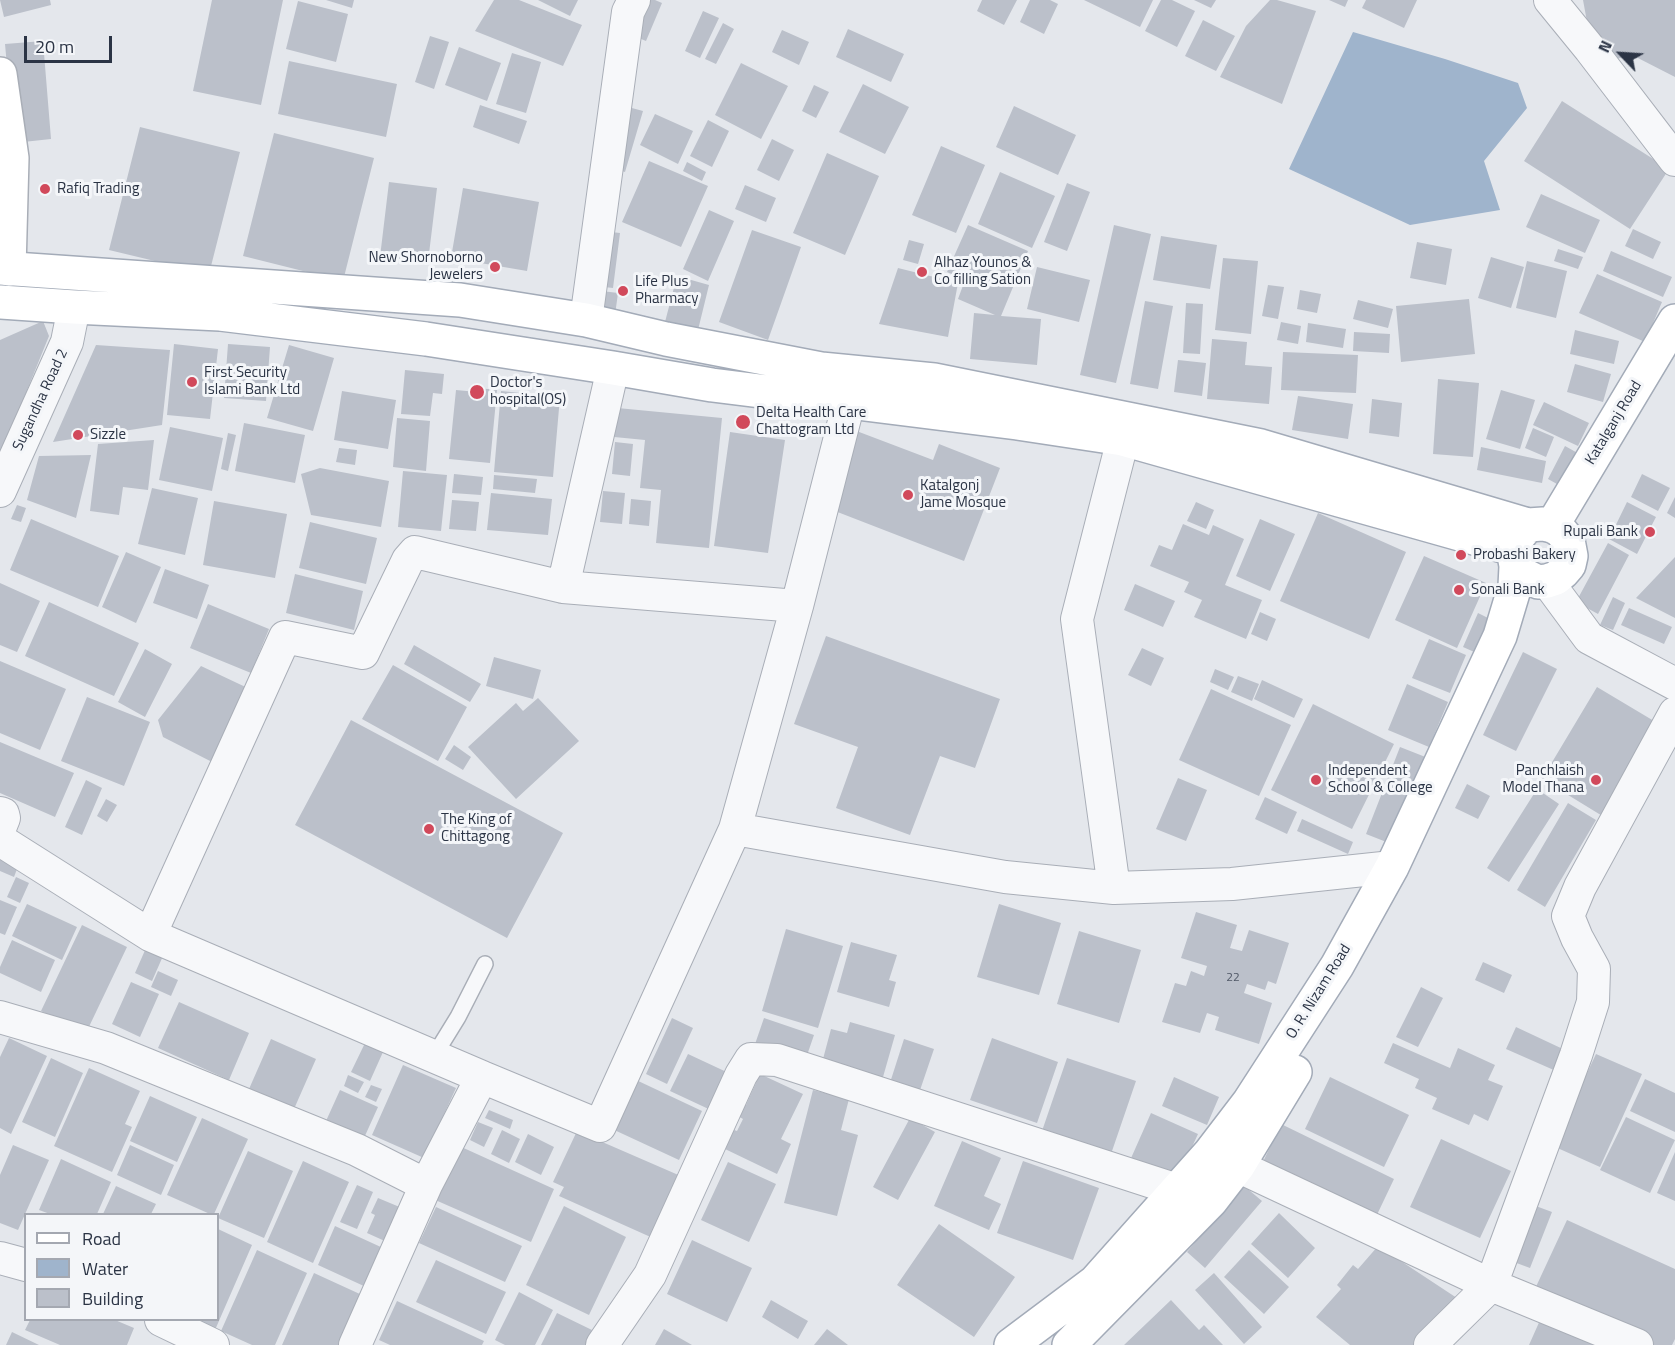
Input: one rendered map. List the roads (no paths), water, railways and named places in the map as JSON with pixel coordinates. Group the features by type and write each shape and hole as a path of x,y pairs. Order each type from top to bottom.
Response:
{"main road":[{"path":"0,74 12,158 4,268 460,300 586,320 666,339 821,369 933,380 1260,446 1537,553"},
{"path":"0,302 220,314 426,339 712,385 1017,423 1123,439 1537,553"},
{"name":"Katalganj Road","path":"1537,553 1675,321"},
{"name":"Katalganj Road","path":"1537,553 1631,433 1675,364"},
{"path":"1069,1345 1211,1201 1224,1160 1350,981 1432,823 1499,680 1537,553"},
{"name":"O. R. Nizam Road","path":"1011,1345 1095,1282 1177,1190 1224,1160 1249,1102 1330,976 1392,867 1500,636 1515,586 1537,553"}],"street":[{"path":"586,320 628,12 634,0"},
{"path":"1550,0 1675,160"},
{"name":"Sugandha Road 2","path":"0,491 67,342 74,307"},
{"path":"563,587 613,368"},
{"path":"0,840 150,935 600,1126 735,829 797,606 849,402"},
{"path":"1114,888 1077,619 1123,439"},
{"path":"150,935 285,637 363,653 408,560 415,552 563,587 797,606"},
{"path":"1537,553 1589,638 1675,684"},
{"path":"1430,1345 1491,1285 1576,1055 1593,1002 1594,969 1568,916 1580,887 1675,713"},
{"path":"0,813 4,818 0,828"},
{"path":"735,829 1005,878 1114,888 1232,884 1392,867"},
{"path":"0,1017 106,1048 357,1150 426,1185"},
{"path":"602,1345 650,1275 741,1075 751,1059 777,1060 1177,1190"},
{"path":"355,1345 426,1185 482,1077"},
{"path":"1224,1160 1491,1285 1637,1345"},
{"path":"0,1257 24,1264"},
{"path":"163,1321 213,1345"}],"lane":[{"path":"434,1056 458,1017 485,964"}],"water":[{"path":"1353,32 1518,83 1527,108 1484,161 1500,210 1410,225 1289,169"}],"place":[{"name":"Rafiq Trading","path":"45,189"},
{"name":"New Shornoborno Jewelers","path":"495,267"},
{"name":"Alhaz Younos & Co filling Sation","path":"922,272"},
{"name":"Life Plus Pharmacy","path":"623,291"},
{"name":"First Security Islami Bank Ltd","path":"192,382"},
{"name":"Doctor's hospital(OS)","path":"477,392"},
{"name":"Delta Health Care Chattogram Ltd","path":"743,422"},
{"name":"Sizzle","path":"78,435"},
{"name":"Katalgonj Jame Mosque","path":"908,495"},
{"name":"Rupali Bank","path":"1650,532"},
{"name":"Probashi Bakery","path":"1461,555"},
{"name":"Sonali Bank","path":"1459,590"},
{"name":"Independent School & College","path":"1316,780"},
{"name":"Panchlaish Model Thana","path":"1596,780"},
{"name":"The King of Chittagong","path":"429,829"}]}
